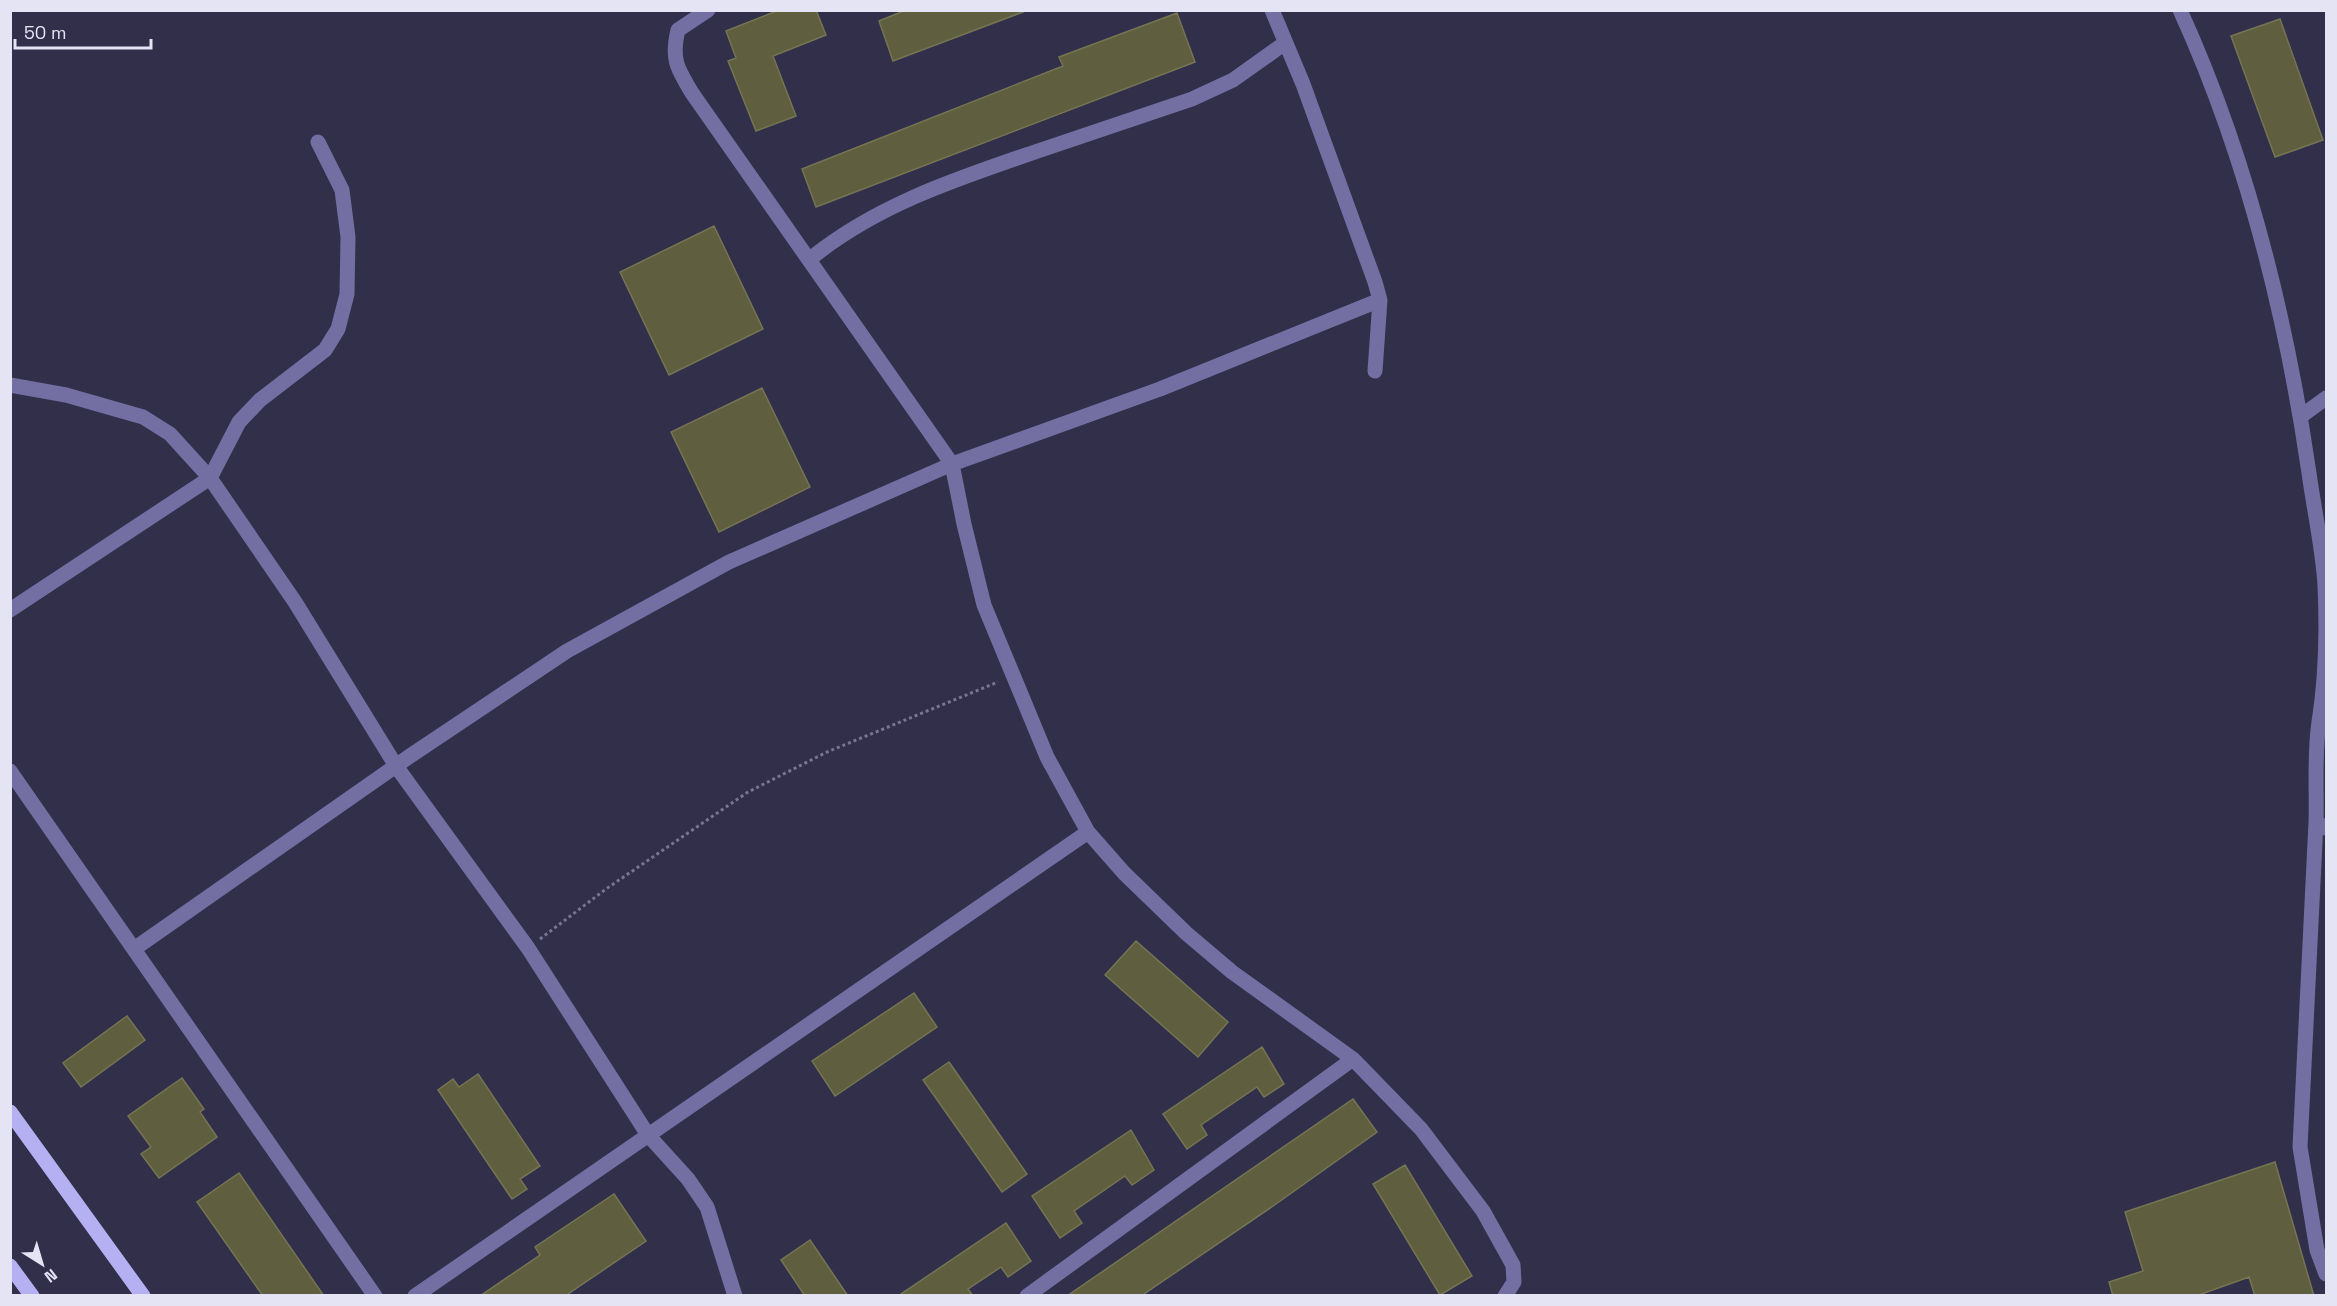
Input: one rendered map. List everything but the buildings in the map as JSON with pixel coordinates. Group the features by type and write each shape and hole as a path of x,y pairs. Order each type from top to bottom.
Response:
{"main road":[{"path":"10,1112 143,1296"},
{"path":"10,1266 32,1296"}],"street":[{"path":"708,10 678,30 673,50 677,69 952,464 984,605 1047,757 1088,832 1125,873 1209,952 1353,1059 1421,1129 1483,1211 1513,1265 1514,1282 1505,1296"},
{"path":"1272,10 1303,84 1380,300 1375,371"},
{"path":"2180,10 2205,63 2230,133 2259,230 2291,364 2325,585 2325,702 2319,722 2321,825 2300,1147 2317,1250 2326,1274"},
{"path":"810,259 871,216 920,194 1192,99 1233,80 1285,42"},
{"path":"10,610 210,478 239,422 260,400 326,350 338,329 347,294 348,237 342,190 318,142"},
{"path":"134,949 396,766 567,651 719,568 952,464 1160,389 1380,300"},
{"path":"10,385 66,395 143,417 170,434 210,478 295,602 396,766 528,948 648,1135 688,1179 707,1207 735,1296"},
{"path":"2300,417 2326,398"},
{"path":"10,771 375,1296"},
{"path":"415,1296 1088,832"},
{"path":"1027,1296 1353,1059"}],"path":[{"path":"528,948 606,888 748,792 827,752 1013,675"}]}
